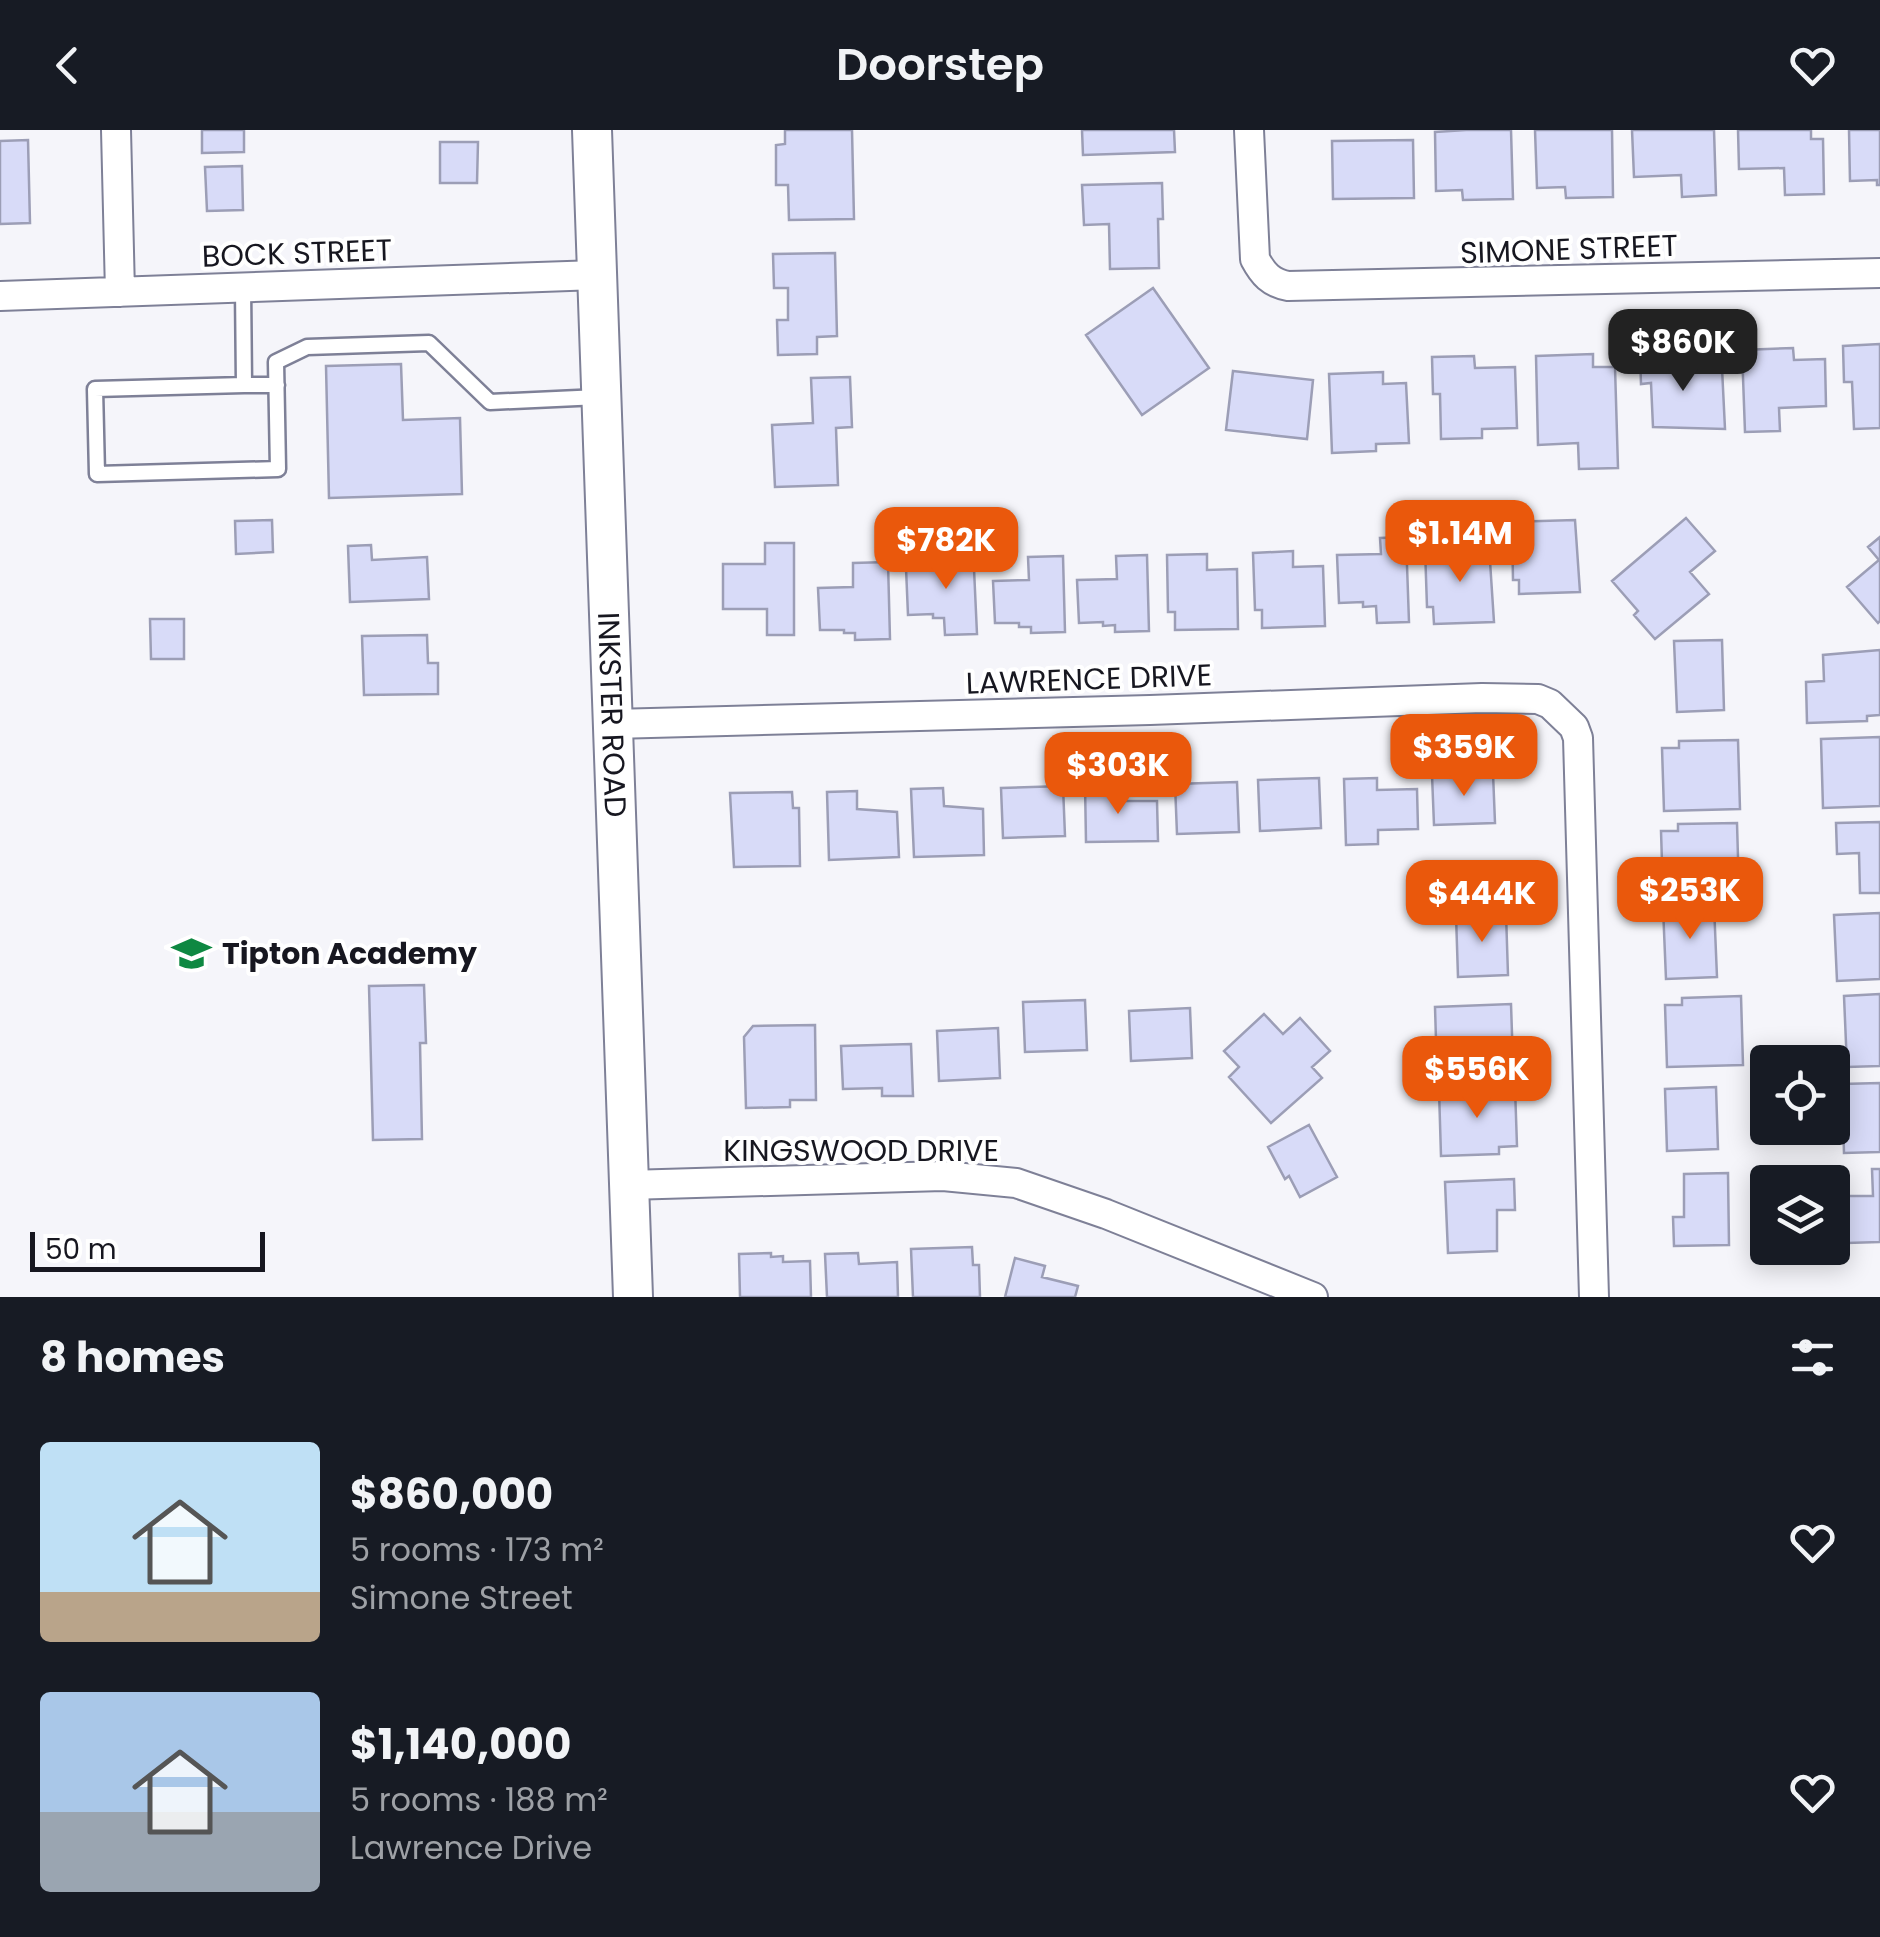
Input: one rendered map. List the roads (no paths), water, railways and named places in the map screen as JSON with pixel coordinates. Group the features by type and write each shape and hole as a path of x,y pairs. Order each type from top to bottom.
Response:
{"main road":[{"name":"INKSTER ROAD","path":"592,130 633,1297"}],"street":[{"path":"116,130 120,292"},
{"name":"SIMONE STREET","path":"1248,130 1254,259 1263,274 1277,284 1380,286 1880,273"},
{"name":"BOCK STREET","path":"0,296 597,275"},
{"name":"LAWRENCE DRIVE","path":"613,724 1538,699 1563,714 1578,738 1594,1297"},
{"name":"KINGSWOOD DRIVE","path":"628,1185 944,1176 1016,1183 1106,1214 1313,1297"}],"lane":[{"path":"243,288 244,384"},
{"path":"277,384 95,389 97,474 278,468 277,384 276,362 307,347 429,343 490,402 602,397"}],"place":[{"name":"Tipton Academy","path":"192,953"}]}
